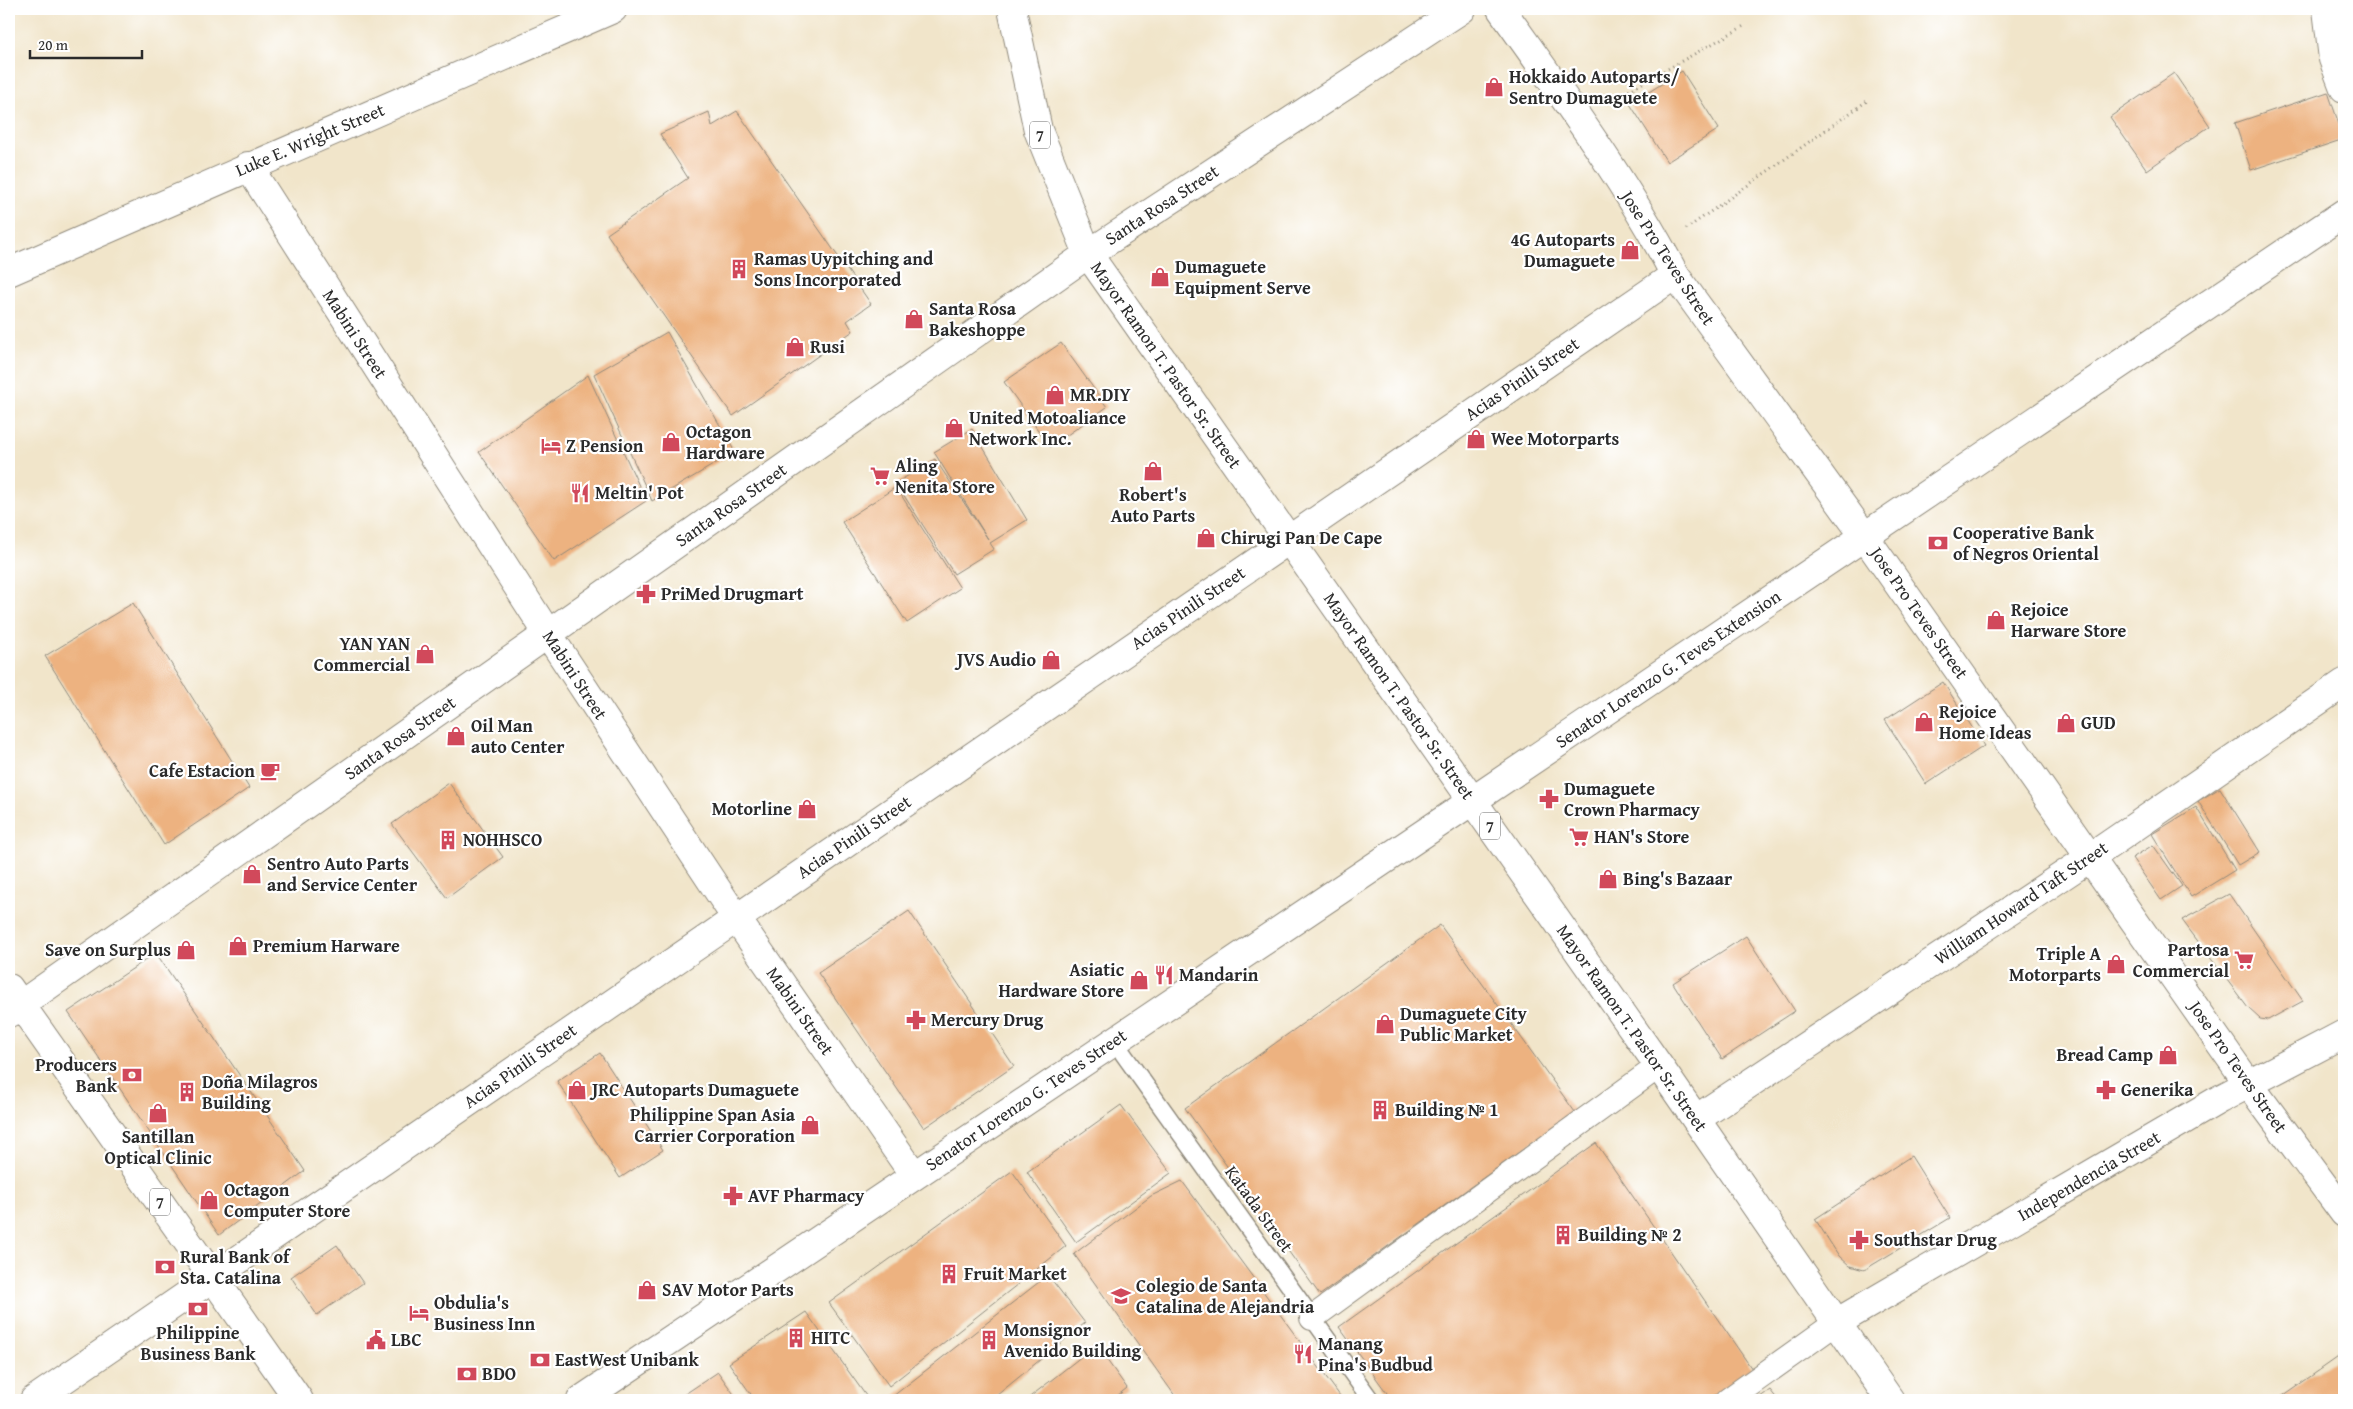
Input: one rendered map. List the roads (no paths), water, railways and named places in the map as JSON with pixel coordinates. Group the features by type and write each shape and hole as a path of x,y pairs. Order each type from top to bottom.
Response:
{"street":[{"name":"Luke E. Wright Street","path":"9,272 248,166 613,9"},
{"name":"Mayor Ramon T. Pastor Sr. Street","path":"1012,9 1038,130 1088,254 1660,1066 1890,1400"},
{"name":"Santa Rosa Street","path":"13,1002 548,634 1088,254 1462,9"},
{"name":"Jose Pro Teves Street","path":"1501,9 1579,118 1660,247 1675,275 2091,857 2248,1083 2344,1213"},
{"path":"2327,9 2333,58 2344,88"},
{"name":"Mabini Street","path":"248,166 548,634 736,918 914,1175"},
{"name":"Senator Lorenzo G. Teves Extension","path":"1472,801 2344,213"},
{"name":"Acias Pinili Street","path":"34,1400 1675,275"},
{"name":"William Howard Taft Street","path":"1696,1119 2091,857 2344,683"},
{"name":"Senator Lorenzo G. Teves Street","path":"581,1400 1472,801"},
{"name":"7","path":"13,1002 214,1277 299,1400"},
{"name":"Independencia Street","path":"1836,1323 2248,1083 2344,1034"},
{"path":"1312,1318 1660,1066"},
{"path":"1728,1400 1836,1323"}],"lane":[{"name":"Katada Street","path":"1114,1041 1371,1400"}],"place":[{"name":"Hokkaido Autoparts/ Sentro Dumaguete","path":"1494,87"},
{"name":"4G Autoparts Dumaguete","path":"1630,250"},
{"name":"Ramas Uypitching and Sons Incorporated","path":"739,269"},
{"name":"Dumaguete Equipment Serve","path":"1160,277"},
{"name":"Santa Rosa Bakeshoppe","path":"914,319"},
{"name":"Rusi","path":"795,347"},
{"name":"MR.DIY","path":"1055,395"},
{"name":"United Motoaliance Network Inc.","path":"954,428"},
{"name":"Wee Motorparts","path":"1476,439"},
{"name":"Octagon Hardware","path":"671,442"},
{"name":"Z Pension","path":"551,446"},
{"name":"Robert's Auto Parts","path":"1153,471"},
{"name":"Aling Nenita Store","path":"880,476"},
{"name":"Meltin' Pot","path":"580,493"},
{"name":"Chirugi Pan De Cape","path":"1206,538"},
{"name":"Cooperative Bank of Negros Oriental","path":"1938,543"},
{"name":"PriMed Drugmart","path":"646,594"},
{"name":"Rejoice Harware Store","path":"1996,620"},
{"name":"YAN YAN Commercial","path":"425,654"},
{"name":"JVS Audio","path":"1051,660"},
{"name":"Rejoice Home Ideas","path":"1924,722"},
{"name":"GUD","path":"2066,723"},
{"name":"Oil Man auto Center","path":"456,736"},
{"name":"Cafe Estacion","path":"270,771"},
{"name":"Dumaguete Crown Pharmacy","path":"1549,799"},
{"name":"Motorline","path":"807,809"},
{"name":"HAN's Store","path":"1579,837"},
{"name":"NOHHSCO","path":"448,840"},
{"name":"Sentro Auto Parts and Service Center","path":"252,874"},
{"name":"Bing's Bazaar","path":"1608,879"},
{"name":"Premium Harware","path":"238,946"},
{"name":"Save on Surplus","path":"186,950"},
{"name":"Partosa Commercial","path":"2244,960"},
{"name":"Triple A Motorparts","path":"2116,964"},
{"name":"Mandarin","path":"1164,975"},
{"name":"Asiatic Hardware Store","path":"1139,980"},
{"name":"Mercury Drug","path":"916,1020"},
{"name":"Dumaguete City Public Market","path":"1385,1024"},
{"name":"Bread Camp","path":"2168,1055"},
{"name":"Producers Bank","path":"132,1075"},
{"name":"JRC Autoparts Dumaguete","path":"577,1090"},
{"name":"Generika","path":"2106,1090"},
{"name":"Doña Milagros Building","path":"187,1092"},
{"name":"Building № 1","path":"1380,1110"},
{"name":"Santillan Optical Clinic","path":"158,1113"},
{"name":"Philippine Span Asia Carrier Corporation","path":"810,1125"},
{"name":"AVF Pharmacy","path":"733,1196"},
{"name":"Octagon Computer Store","path":"209,1200"},
{"name":"Building № 2","path":"1563,1235"},
{"name":"Southstar Drug","path":"1859,1240"},
{"name":"Rural Bank of Sta. Catalina","path":"165,1267"},
{"name":"Fruit Market","path":"949,1274"},
{"name":"SAV Motor Parts","path":"647,1290"},
{"name":"Colegio de Santa Catalina de Alejandria","path":"1121,1296"},
{"name":"Philippine Business Bank","path":"198,1309"},
{"name":"Obdulia's Business Inn","path":"419,1313"},
{"name":"HITC","path":"796,1338"},
{"name":"LBC","path":"376,1340"},
{"name":"Monsignor Avenido Building","path":"989,1340"},
{"name":"Manang Pina's Budbud","path":"1303,1354"},
{"name":"EastWest Unibank","path":"540,1360"},
{"name":"BDO","path":"467,1374"}]}
